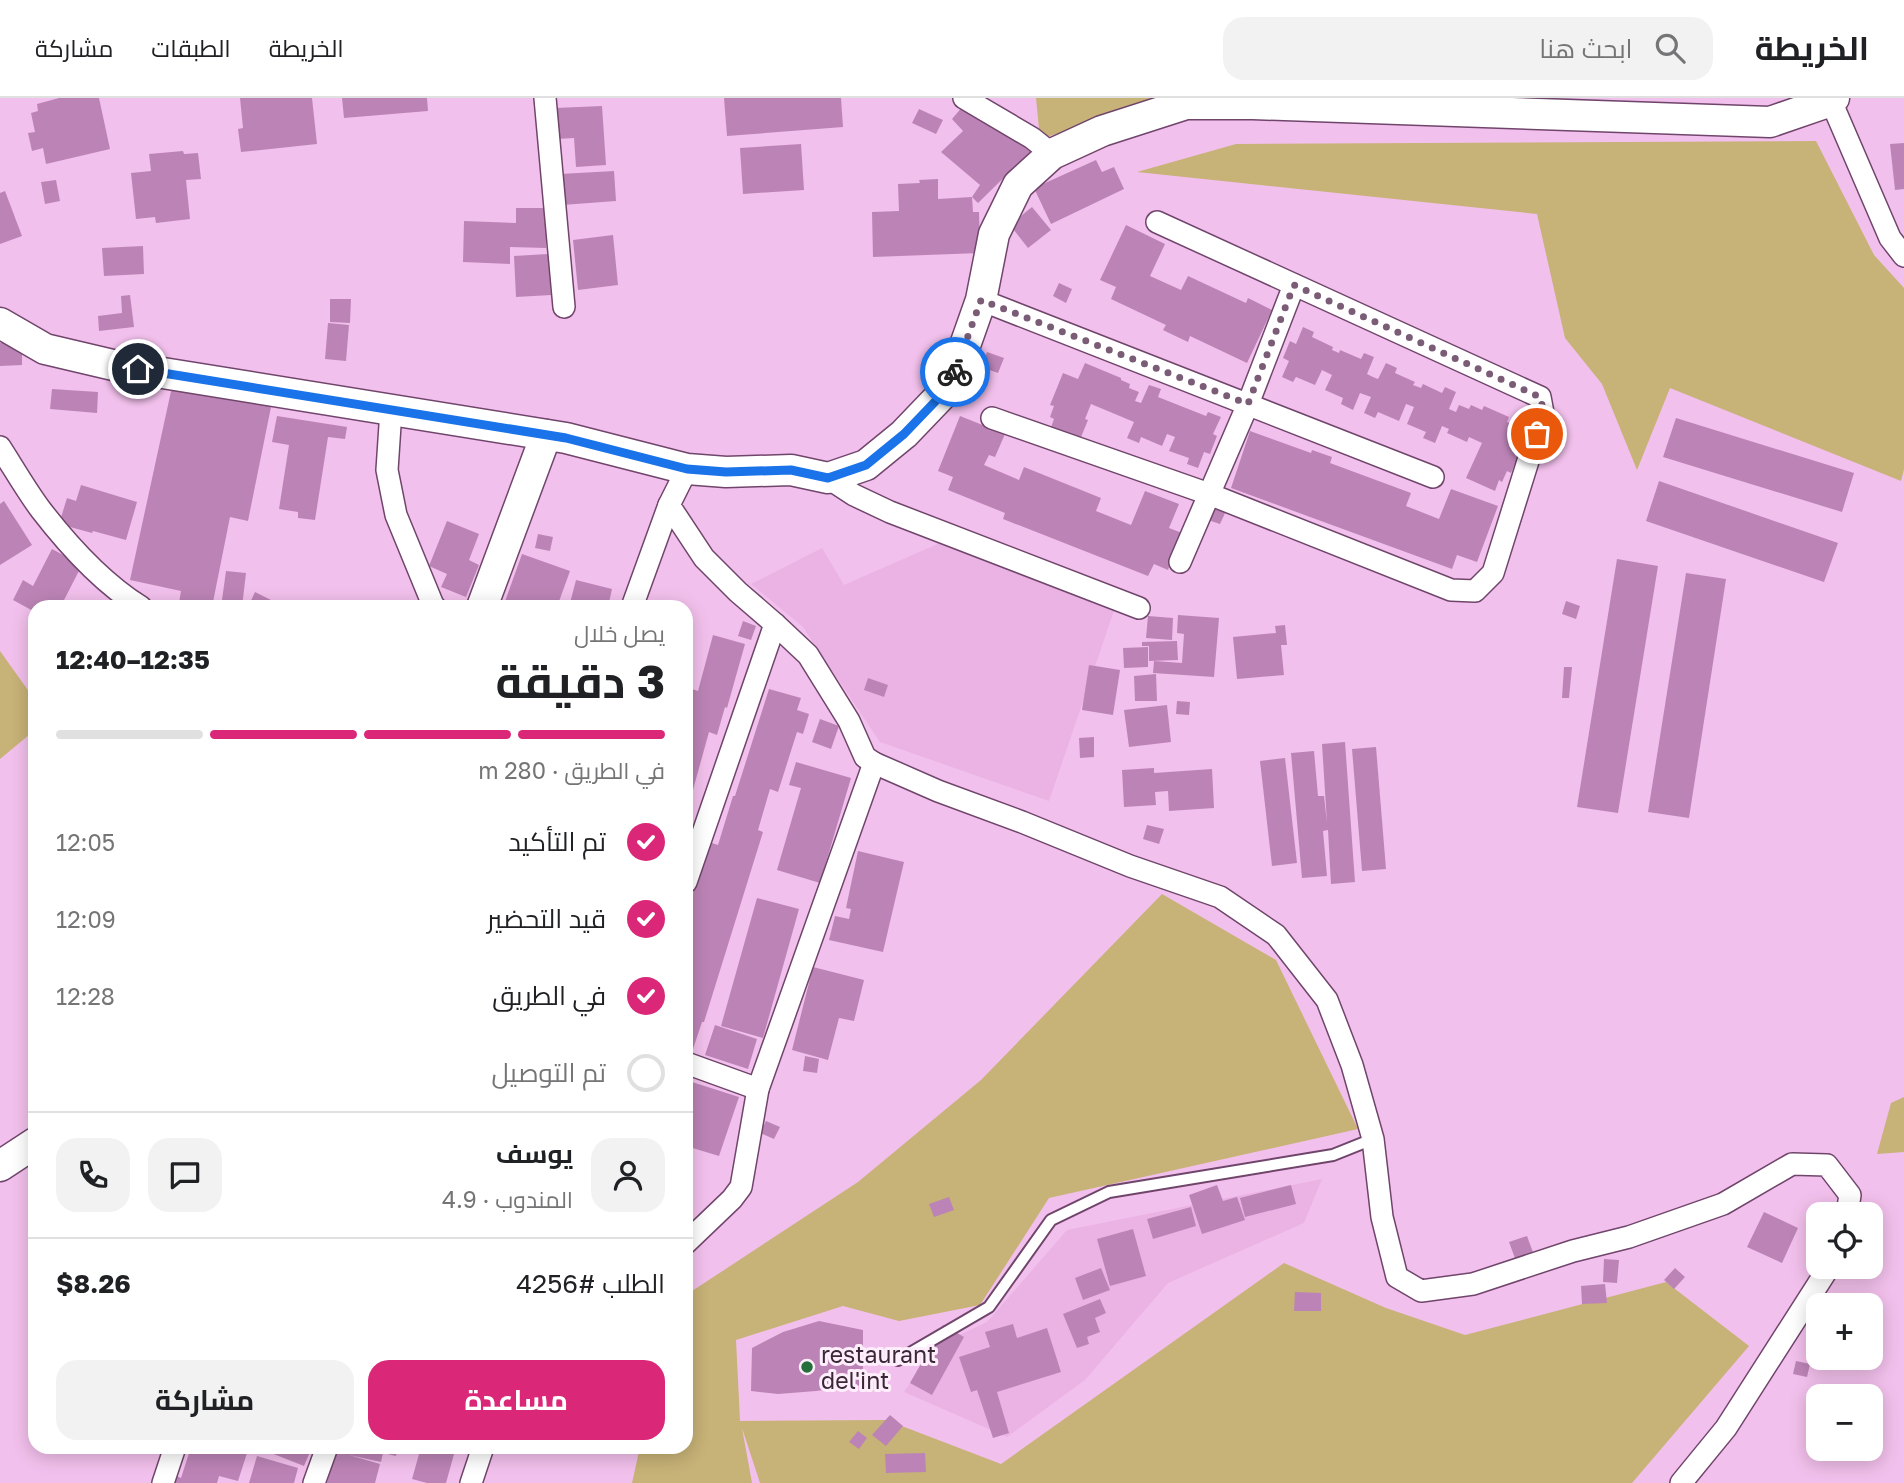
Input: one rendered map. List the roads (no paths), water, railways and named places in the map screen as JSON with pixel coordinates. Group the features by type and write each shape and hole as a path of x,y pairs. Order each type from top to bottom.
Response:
{"main road":[{"path":"0,323 45,349 113,365 556,437 687,469 726,472 791,470 828,478 866,465 904,434 951,385 981,300 993,234 1018,185 1052,154 1102,131 1186,104 1770,122 1833,100"},
{"path":"485,600 556,437"},
{"path":"501,600 556,437"},
{"path":"0,1166 28,1148"},
{"path":"0,1189 28,1171"}],"street":[{"path":"545,98 564,307"},
{"path":"964,98 1032,138 1052,154"},
{"path":"1833,100 1890,238 1904,256"},
{"path":"992,418 1209,494 1451,590 1475,591 1493,573 1544,413 1540,397 1157,222"},
{"path":"1180,562 1248,404 1294,285"},
{"path":"981,300 1433,477"},
{"path":"391,410 387,470 396,515 432,600"},
{"path":"0,447 40,509 95,570 130,600"},
{"path":"635,600 669,505 687,469"},
{"path":"828,478 854,495 890,512 1139,608"},
{"path":"669,505 704,558 808,655 849,721 865,757 938,791 1130,866 1220,897 1276,935 1327,1000 1352,1065 1373,1139 1382,1217 1397,1277 1422,1291 1473,1284 1573,1251 1673,1223 1723,1204 1792,1164 1827,1165 1850,1195 1849,1202"},
{"path":"693,862 775,624"},
{"path":"693,1236 741,1187 758,1089 874,763"},
{"path":"693,1066 758,1089"},
{"path":"1681,1483 1726,1428 1821,1279"},
{"path":"163,1483 173,1454"},
{"path":"314,1483 324,1454"},
{"path":"471,1483 481,1454"}],"lane":[{"path":"898,1360 989,1307 1051,1220 1109,1192 1333,1154 1373,1139"}],"place":[{"name":"restaurant del'int","path":"807,1367"}]}
